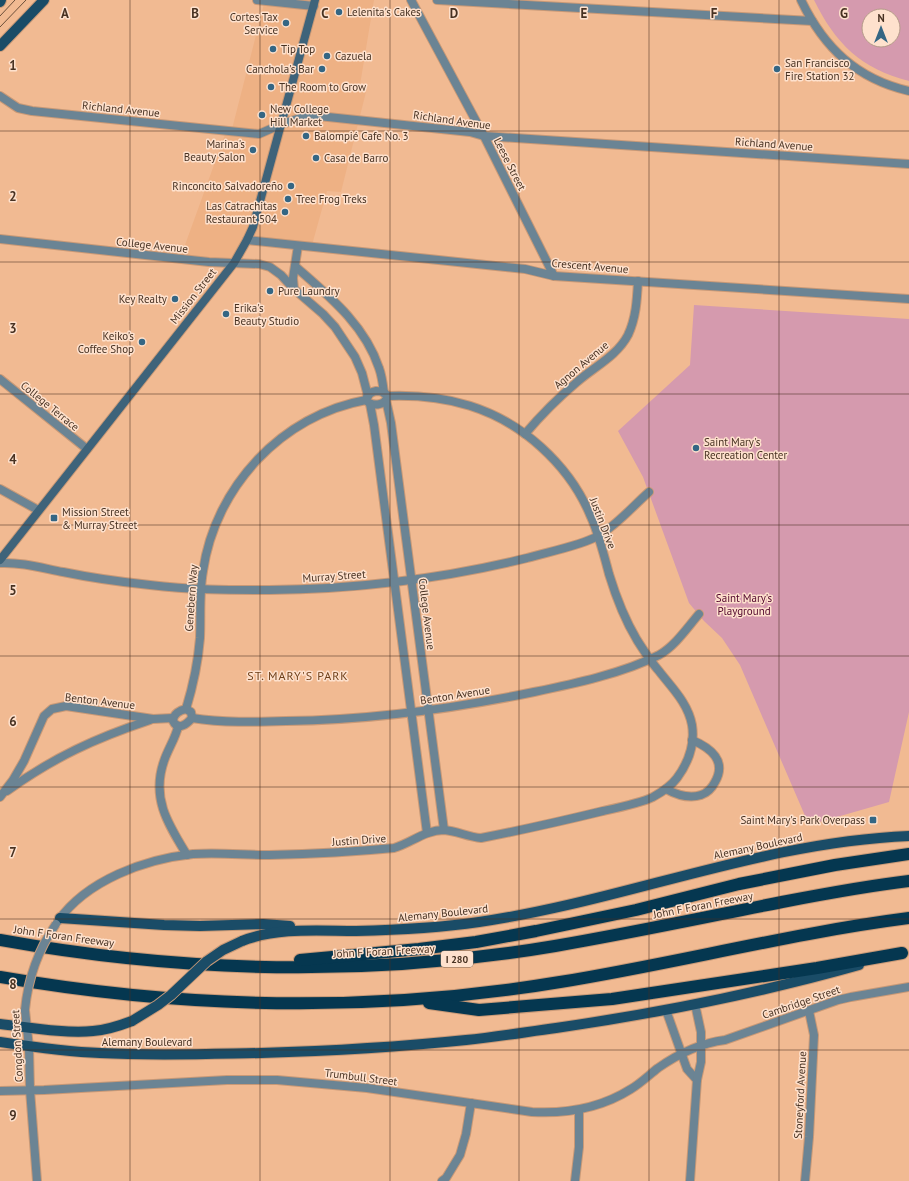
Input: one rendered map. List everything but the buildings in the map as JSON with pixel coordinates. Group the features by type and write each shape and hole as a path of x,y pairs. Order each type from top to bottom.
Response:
{"highway":[{"path":"234,966 419,949 476,942 636,910 747,883 835,865 909,854"},
{"name":"John F Foran Freeway","path":"0,940 123,958 186,964 308,967 358,966 432,961 500,954 580,942 846,890 909,881"},
{"path":"0,977 116,994 214,1002 313,1004 406,1000 462,995 559,982 833,930 909,918"},
{"path":"406,1000 479,1010 612,999 906,953"}],"main road":[{"path":"0,46 44,0"},
{"name":"Mission Street","path":"0,561 38,510 234,262 247,240 253,227 315,3"},
{"name":"Alemany Boulevard","path":"0,1024 73,1032 91,1032 110,1029 132,1021 158,1005 171,995 207,961 223,950 252,937 276,932 446,927 516,916 583,902 751,858 865,839 909,836"},
{"path":"58,921 171,926 263,924 378,930"},
{"name":"Alemany Boulevard","path":"0,1042 29,1047 97,1053 135,1054 278,1052 365,1048 489,1037 666,1010 809,979 906,953"}],"street":[{"path":"257,0 315,3"},
{"name":"Leese Street","path":"412,0 484,136 554,276"},
{"path":"437,0 812,22"},
{"path":"801,0 812,22 825,40 854,68 872,79 909,91"},
{"name":"Richland Avenue","path":"0,96 18,108 32,111 260,134 282,124 309,115 470,132 484,136 909,164"},
{"name":"College Avenue","path":"0,239 209,262 259,264 270,267 281,275 294,289 323,314 346,342 362,373 374,425 427,833"},
{"name":"Crescent Avenue","path":"247,240 525,269 554,276 909,299"},
{"path":"294,289 293,278 296,267 298,246"},
{"name":"College Avenue","path":"296,267 336,303 361,332 379,368 391,423 444,830"},
{"name":"Agnon Avenue","path":"525,434 549,407 578,381 609,358 620,347 628,335 633,322 637,305 638,281"},
{"name":"College Terrace","path":"0,380 86,449"},
{"path":"376,391 386,396 378,404 368,400 371,393 376,391"},
{"name":"Justin Drive","path":"58,921 79,899 94,888 135,867 162,859 187,855 313,854 394,848 403,846 427,833 444,830 481,838 609,810 652,797 666,789 676,779 684,767 690,754 692,740 692,725 688,711 682,699 649,660 625,618 610,577 599,536 582,498 570,479 541,447 525,434 506,422 483,411 436,397 412,395 386,396"},
{"name":"Genebern Way","path":"186,709 194,678 198,654 201,589 206,551 213,530 223,508 236,485 251,466 268,449 289,432 331,409 368,400"},
{"path":"0,489 38,510"},
{"name":"Murray Street","path":"0,561 21,563 107,580 201,589 300,589 347,587 455,574 590,540 608,530 649,492"},
{"name":"Benton Avenue","path":"192,718 234,722 302,721 411,713 498,699 605,675 649,660 670,647 699,614"},
{"name":"Benton Avenue","path":"0,797 13,780 24,761 44,716 52,709 66,706 153,719 173,718"},
{"path":"186,709 191,712 192,718 186,724 178,727 174,724 173,718 178,712 186,709"},
{"name":"Benton Avenue","path":"0,797 32,774 77,748 104,736 153,719"},
{"path":"178,727 176,736 160,773 160,801 171,826 187,855"},
{"path":"666,789 685,796 697,796 706,792 716,780 719,766 716,757 709,749 692,740"},
{"name":"Congdon Street","path":"37,1181 30,1090 29,1047 25,1010 29,983 34,965 45,941 58,921"},
{"name":"Cambridge Street","path":"701,1045 725,1040 851,996 909,987"},
{"path":"690,1181 697,1080 701,1062 701,1032 695,1004"},
{"path":"666,1010 683,1053 687,1068 697,1080"},
{"name":"Stoneyford Avenue","path":"805,1181 809,1137 814,1034 808,1011"},
{"name":"Trumbull Street","path":"0,1091 227,1080 277,1080 367,1088 532,1112 550,1113 578,1110 599,1105 616,1098 632,1089 670,1060 701,1045"},
{"path":"442,1181 446,1178 460,1156 466,1134 471,1103"},
{"path":"576,1181 579,1147 578,1110"}],"shaded area":[{"path":"265,0 374,0 359,91 366,92 341,192 327,191 312,245 251,239 237,261 181,256 227,129 232,129"}],"green space":[{"path":"814,0 909,0 909,81 892,76 863,61 851,52 831,29"},
{"name":"Saint Mary's Playground","path":"694,305 909,319 909,712 889,802 809,825 740,665 722,638 704,621 689,603 643,477 618,431 690,365"}],"tram line":[{"path":"0,16 15,0"},
{"path":"0,27 26,0"}],"place":[{"name":"Lelenita's Cakes","path":"339,12"},
{"name":"Cortes Tax Service","path":"286,23"},
{"name":"Tip Top","path":"273,49"},
{"name":"Cazuela","path":"327,56"},
{"name":"Canchola's Bar","path":"322,69"},
{"name":"San Francisco Fire Station 32","path":"777,69"},
{"name":"The Room to Grow","path":"271,87"},
{"name":"New College Hill Market","path":"262,115"},
{"name":"Balompié Cafe No. 3","path":"306,136"},
{"name":"Marina's Beauty Salon","path":"253,150"},
{"name":"Casa de Barro","path":"316,158"},
{"name":"Rinconcito Salvadoreño","path":"291,186"},
{"name":"Tree Frog Treks","path":"288,199"},
{"name":"Las Catrachitas Restaurant 504","path":"285,212"},
{"name":"Pure Laundry","path":"270,291"},
{"name":"Key Realty","path":"175,299"},
{"name":"Erika's Beauty Studio","path":"226,314"},
{"name":"Keiko's Coffee Shop","path":"142,342"},
{"name":"Saint Mary's Recreation Center","path":"696,448"},
{"name":"Mission Street & Murray Street","path":"54,518"},
{"name":"Saint Mary's Park Overpass","path":"873,820"}],"district":[{"name":"ST. MARY'S PARK","path":"298,675"}]}
